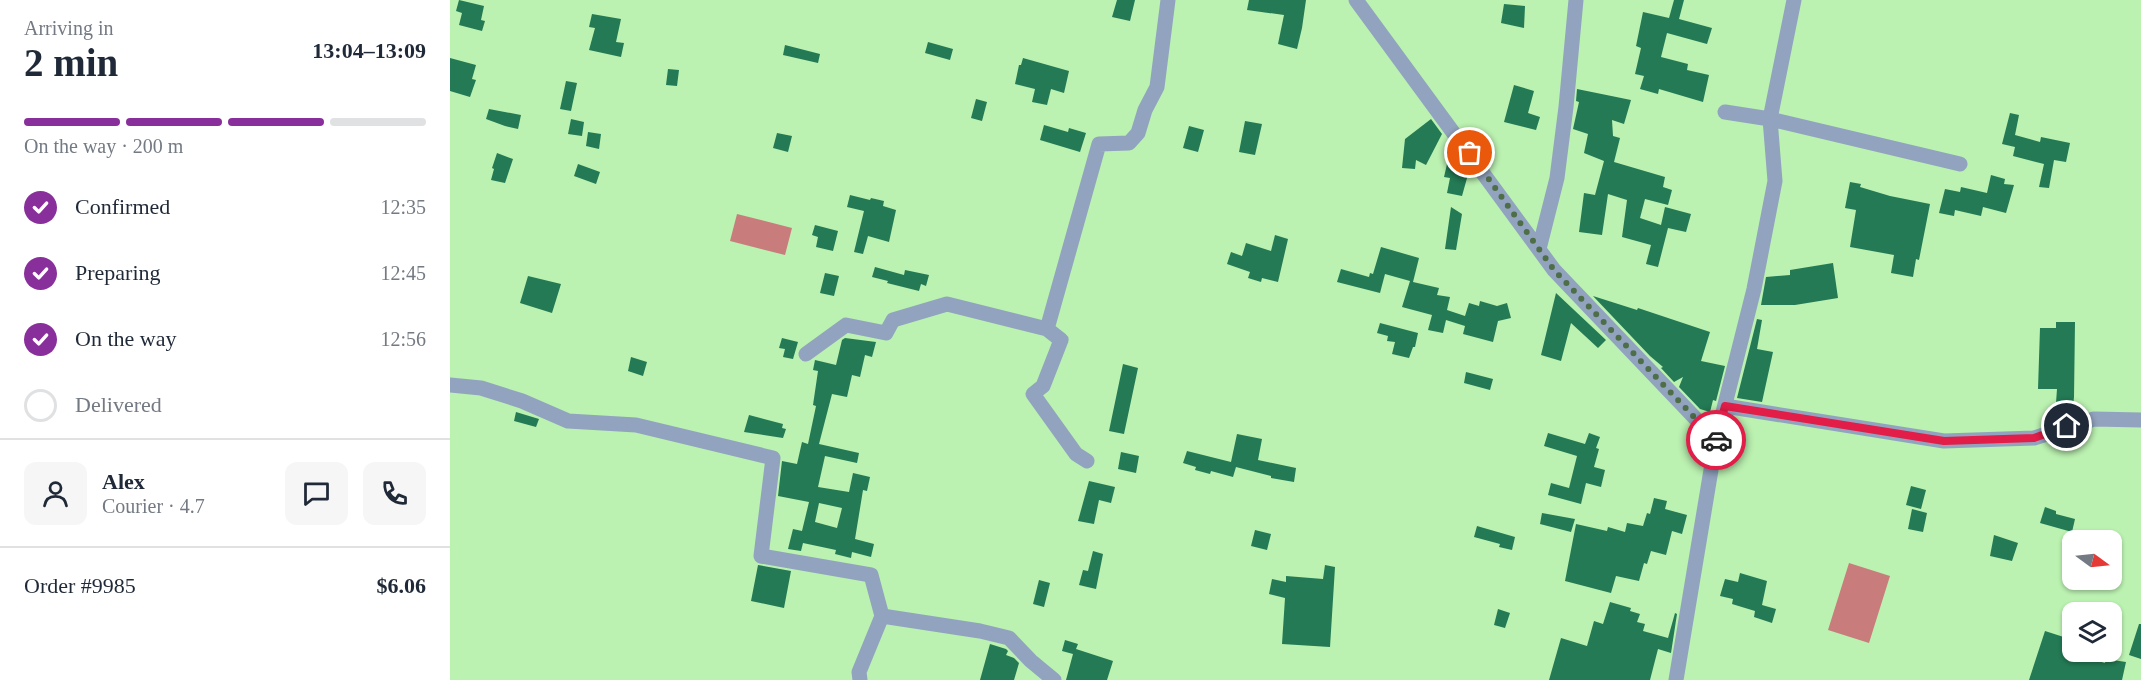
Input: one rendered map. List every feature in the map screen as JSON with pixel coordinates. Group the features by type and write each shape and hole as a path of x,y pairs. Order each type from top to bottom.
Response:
{"street":[{"path":"1047,329 1100,144 1129,143 1138,133 1145,110 1157,87 1168,0"},
{"path":"1356,0 1554,270 1716,440"},
{"path":"1539,249 1557,178 1576,0"},
{"path":"1676,680 1716,440 1754,289 1775,181 1770,119 1794,0"},
{"path":"1725,112 1770,119 1960,164"},
{"path":"806,354 846,325 886,333 893,320 947,304 1047,329 1060,340 1043,386 1033,394 1076,454 1088,461"},
{"path":"450,385 481,388 522,401 568,421 636,425 773,458 761,556 871,575 882,616 859,672 860,680"},
{"path":"1725,406 1944,441 2034,438 2094,419 2141,420"},
{"path":"882,616 980,631 1009,639 1030,661 1054,680"}],"shaded area":[{"path":"737,214 792,228 785,255 730,241"},
{"path":"1849,563 1890,576 1869,643 1828,630"}],"building":[{"path":"459,0 484,6 481,20 485,21 482,31 459,25 462,13 456,11"},
{"path":"1117,0 1135,0 1130,21 1112,17"},
{"path":"1249,0 1306,0 1297,49 1278,44 1284,15 1247,10"},
{"path":"1674,0 1684,0 1679,19 1712,28 1707,44 1667,33 1661,57 1688,64 1687,70 1709,75 1703,102 1659,89 1658,94 1640,89 1644,76 1635,74 1641,48 1636,46 1643,12 1669,18"},
{"path":"1504,4 1525,6 1524,28 1501,23"},
{"path":"592,14 621,19 616,42 624,43 621,57 589,50 595,28 589,27"},
{"path":"928,42 953,49 950,60 925,53"},
{"path":"785,45 820,54 818,63 783,55"},
{"path":"450,58 476,65 472,79 476,80 470,97 450,91"},
{"path":"1023,58 1069,71 1064,93 1051,89 1047,105 1032,102 1035,89 1015,84"},
{"path":"668,69 679,70 677,86 666,85"},
{"path":"566,81 577,83 571,111 560,109"},
{"path":"1514,85 1534,91 1528,113 1540,117 1536,130 1504,122"},
{"path":"1577,89 1631,100 1624,124 1612,120 1613,136 1620,138 1614,162 1665,177 1663,187 1672,190 1668,205 1645,199 1640,218 1661,225 1665,207 1691,214 1686,232 1668,228 1658,267 1646,264 1651,245 1622,237 1627,200 1608,194 1602,235 1579,232 1584,193 1595,195 1604,161 1584,153 1588,134 1573,129 1579,102 1576,101"},
{"path":"976,99 987,102 982,121 971,118"},
{"path":"489,109 521,115 518,129 486,119"},
{"path":"2010,113 2019,115 2015,135 2040,142 2041,137 2070,143 2066,162 2054,160 2049,188 2039,187 2044,164 2013,156 2015,147 2002,144"},
{"path":"571,119 584,122 582,136 568,134"},
{"path":"1431,119 1442,134 1426,165 1416,160 1415,169 1402,168 1405,139"},
{"path":"1245,121 1262,124 1255,155 1239,152"},
{"path":"1044,125 1068,132 1069,128 1086,133 1080,152 1040,140"},
{"path":"1189,126 1204,130 1198,152 1183,148"},
{"path":"588,132 601,134 599,149 586,146"},
{"path":"777,133 792,136 788,152 773,148"},
{"path":"497,153 513,159 505,183 491,180"},
{"path":"578,164 600,172 596,184 574,176"},
{"path":"1447,164 1467,168 1469,171 1462,196 1447,193 1450,178 1444,177"},
{"path":"1991,175 2005,179 2004,184 2014,185 2006,213 1983,207 1981,216 1955,210 1954,216 1939,213 1945,189 1960,192 1961,187 1987,193"},
{"path":"1850,182 1890,196 1930,204 1919,260 1916,259 1913,277 1891,273 1894,255 1850,247 1856,210 1845,208"},
{"path":"850,195 884,201 883,206 896,210 889,242 868,236 863,254 854,252 864,211 847,207"},
{"path":"1451,207 1462,214 1456,250 1445,249"},
{"path":"815,225 838,231 833,251 816,247 818,237 812,235"},
{"path":"1275,235 1288,239 1278,282 1262,278 1261,282 1248,278 1250,272 1227,264 1231,252 1242,256 1246,243 1271,251"},
{"path":"1381,247 1419,258 1413,282 1439,288 1437,295 1450,297 1447,310 1465,316 1469,303 1479,306 1480,301 1497,306 1507,303 1511,318 1498,321 1493,342 1463,334 1465,326 1446,320 1443,333 1428,330 1432,315 1402,307 1410,281 1385,274 1380,293 1337,282 1341,269 1369,277 1370,273 1373,274"},
{"path":"1833,263 1838,298 1795,305 1761,305 1766,277 1790,275 1790,270"},
{"path":"875,267 904,275 905,270 929,275 926,286 921,284 919,291 872,277"},
{"path":"825,273 839,276 834,296 820,293"},
{"path":"528,276 561,284 552,313 520,303"},
{"path":"1556,293 1606,340 1598,348 1571,323 1561,361 1541,355"},
{"path":"1593,296 1710,332 1701,361 1725,366 1716,401 1713,400 1710,412 1700,409 1679,387 1683,377 1674,382 1661,368 1663,367"},
{"path":"1757,319 1762,320 1757,349 1773,352 1762,402 1737,398"},
{"path":"2056,322 2075,322 2074,397 2072,416 2065,418 2055,417 2057,389 2038,389 2040,328 2056,328"},
{"path":"1380,323 1418,333 1415,347 1409,358 1392,354 1395,342 1387,341 1388,336 1377,333"},
{"path":"782,338 798,342 793,359 783,357 785,349 779,348"},
{"path":"845,338 876,342 872,357 865,355 860,377 852,375 847,397 832,394 819,444 859,453 857,463 825,456 818,487 849,492 853,473 870,477 867,491 863,490 855,539 874,544 871,557 852,552 851,558 835,554 836,550 803,543 801,551 788,549 793,529 802,531 809,502 778,496 782,461 797,464 802,442 808,444 816,406 813,405 818,371 813,370 815,360 836,365 842,340","holes":["819,503 842,508 837,528 815,522"]},
{"path":"631,357 647,362 643,376 628,371"},
{"path":"1123,364 1138,368 1124,434 1109,431"},
{"path":"1466,372 1493,379 1490,390 1464,383"},
{"path":"516,412 539,419 536,427 514,421"},
{"path":"749,415 783,424 782,428 786,429 783,438 744,432"},
{"path":"1548,433 1585,444 1589,433 1600,437 1594,467 1605,470 1601,487 1586,483 1581,504 1548,495 1551,483 1569,488 1577,456 1544,446"},
{"path":"1237,434 1262,439 1258,460 1296,468 1294,482 1271,478 1271,476 1236,467 1233,477 1211,471 1210,474 1195,470 1196,467 1183,463 1187,451 1231,462"},
{"path":"1121,452 1139,456 1136,473 1118,469"},
{"path":"1089,481 1115,487 1111,503 1099,500 1094,524 1078,521"},
{"path":"1911,486 1926,490 1921,509 1906,505"},
{"path":"1654,498 1667,501 1665,509 1687,515 1682,534 1672,531 1666,555 1651,551 1647,564 1644,563 1639,581 1616,576 1611,593 1565,581 1576,524 1607,531 1608,527 1625,532 1627,523 1643,526 1647,513 1650,514"},
{"path":"2045,507 2056,511 2056,514 2075,519 2072,530 2040,523"},
{"path":"1912,509 1927,513 1923,532 1908,529"},
{"path":"1542,513 1575,519 1571,532 1540,524"},
{"path":"1477,526 1515,537 1512,550 1474,537"},
{"path":"1255,530 1271,534 1267,550 1251,546"},
{"path":"1994,535 2018,543 2012,561 1990,556"},
{"path":"1093,551 1103,554 1096,589 1079,585 1083,570 1088,571"},
{"path":"758,565 791,571 784,608 751,601"},
{"path":"1325,565 1335,567 1330,647 1282,644 1285,598 1269,594 1272,579 1286,582 1286,576 1323,579"},
{"path":"1740,573 1767,581 1762,605 1776,609 1772,623 1754,617 1755,611 1732,604 1733,599 1720,596 1725,579 1738,582"},
{"path":"1039,580 1050,583 1044,607 1033,604"},
{"path":"1610,602 1631,608 1630,611 1640,614 1637,622 1645,624 1643,631 1668,638 1675,613 1677,614 1671,653 1658,649 1650,680 1549,680 1561,638 1587,646 1594,621 1603,624"},
{"path":"1498,609 1510,613 1505,628 1494,625"},
{"path":"2139,624 2141,624 2141,659 2129,655"},
{"path":"2045,631 2062,636 2062,662 2126,662 2122,680 2029,680"},
{"path":"1065,640 1078,644 1076,649 1113,661 1107,680 1066,680 1073,654 1062,651"},
{"path":"990,644 1006,649 1008,651 1006,655 1019,663 1014,680 980,680"}],"way so far":[{"path":"1470,153 1554,270 1716,440"}],"route":[{"path":"1716,440 1725,406 1944,441 2034,438 2067,426"}]}
